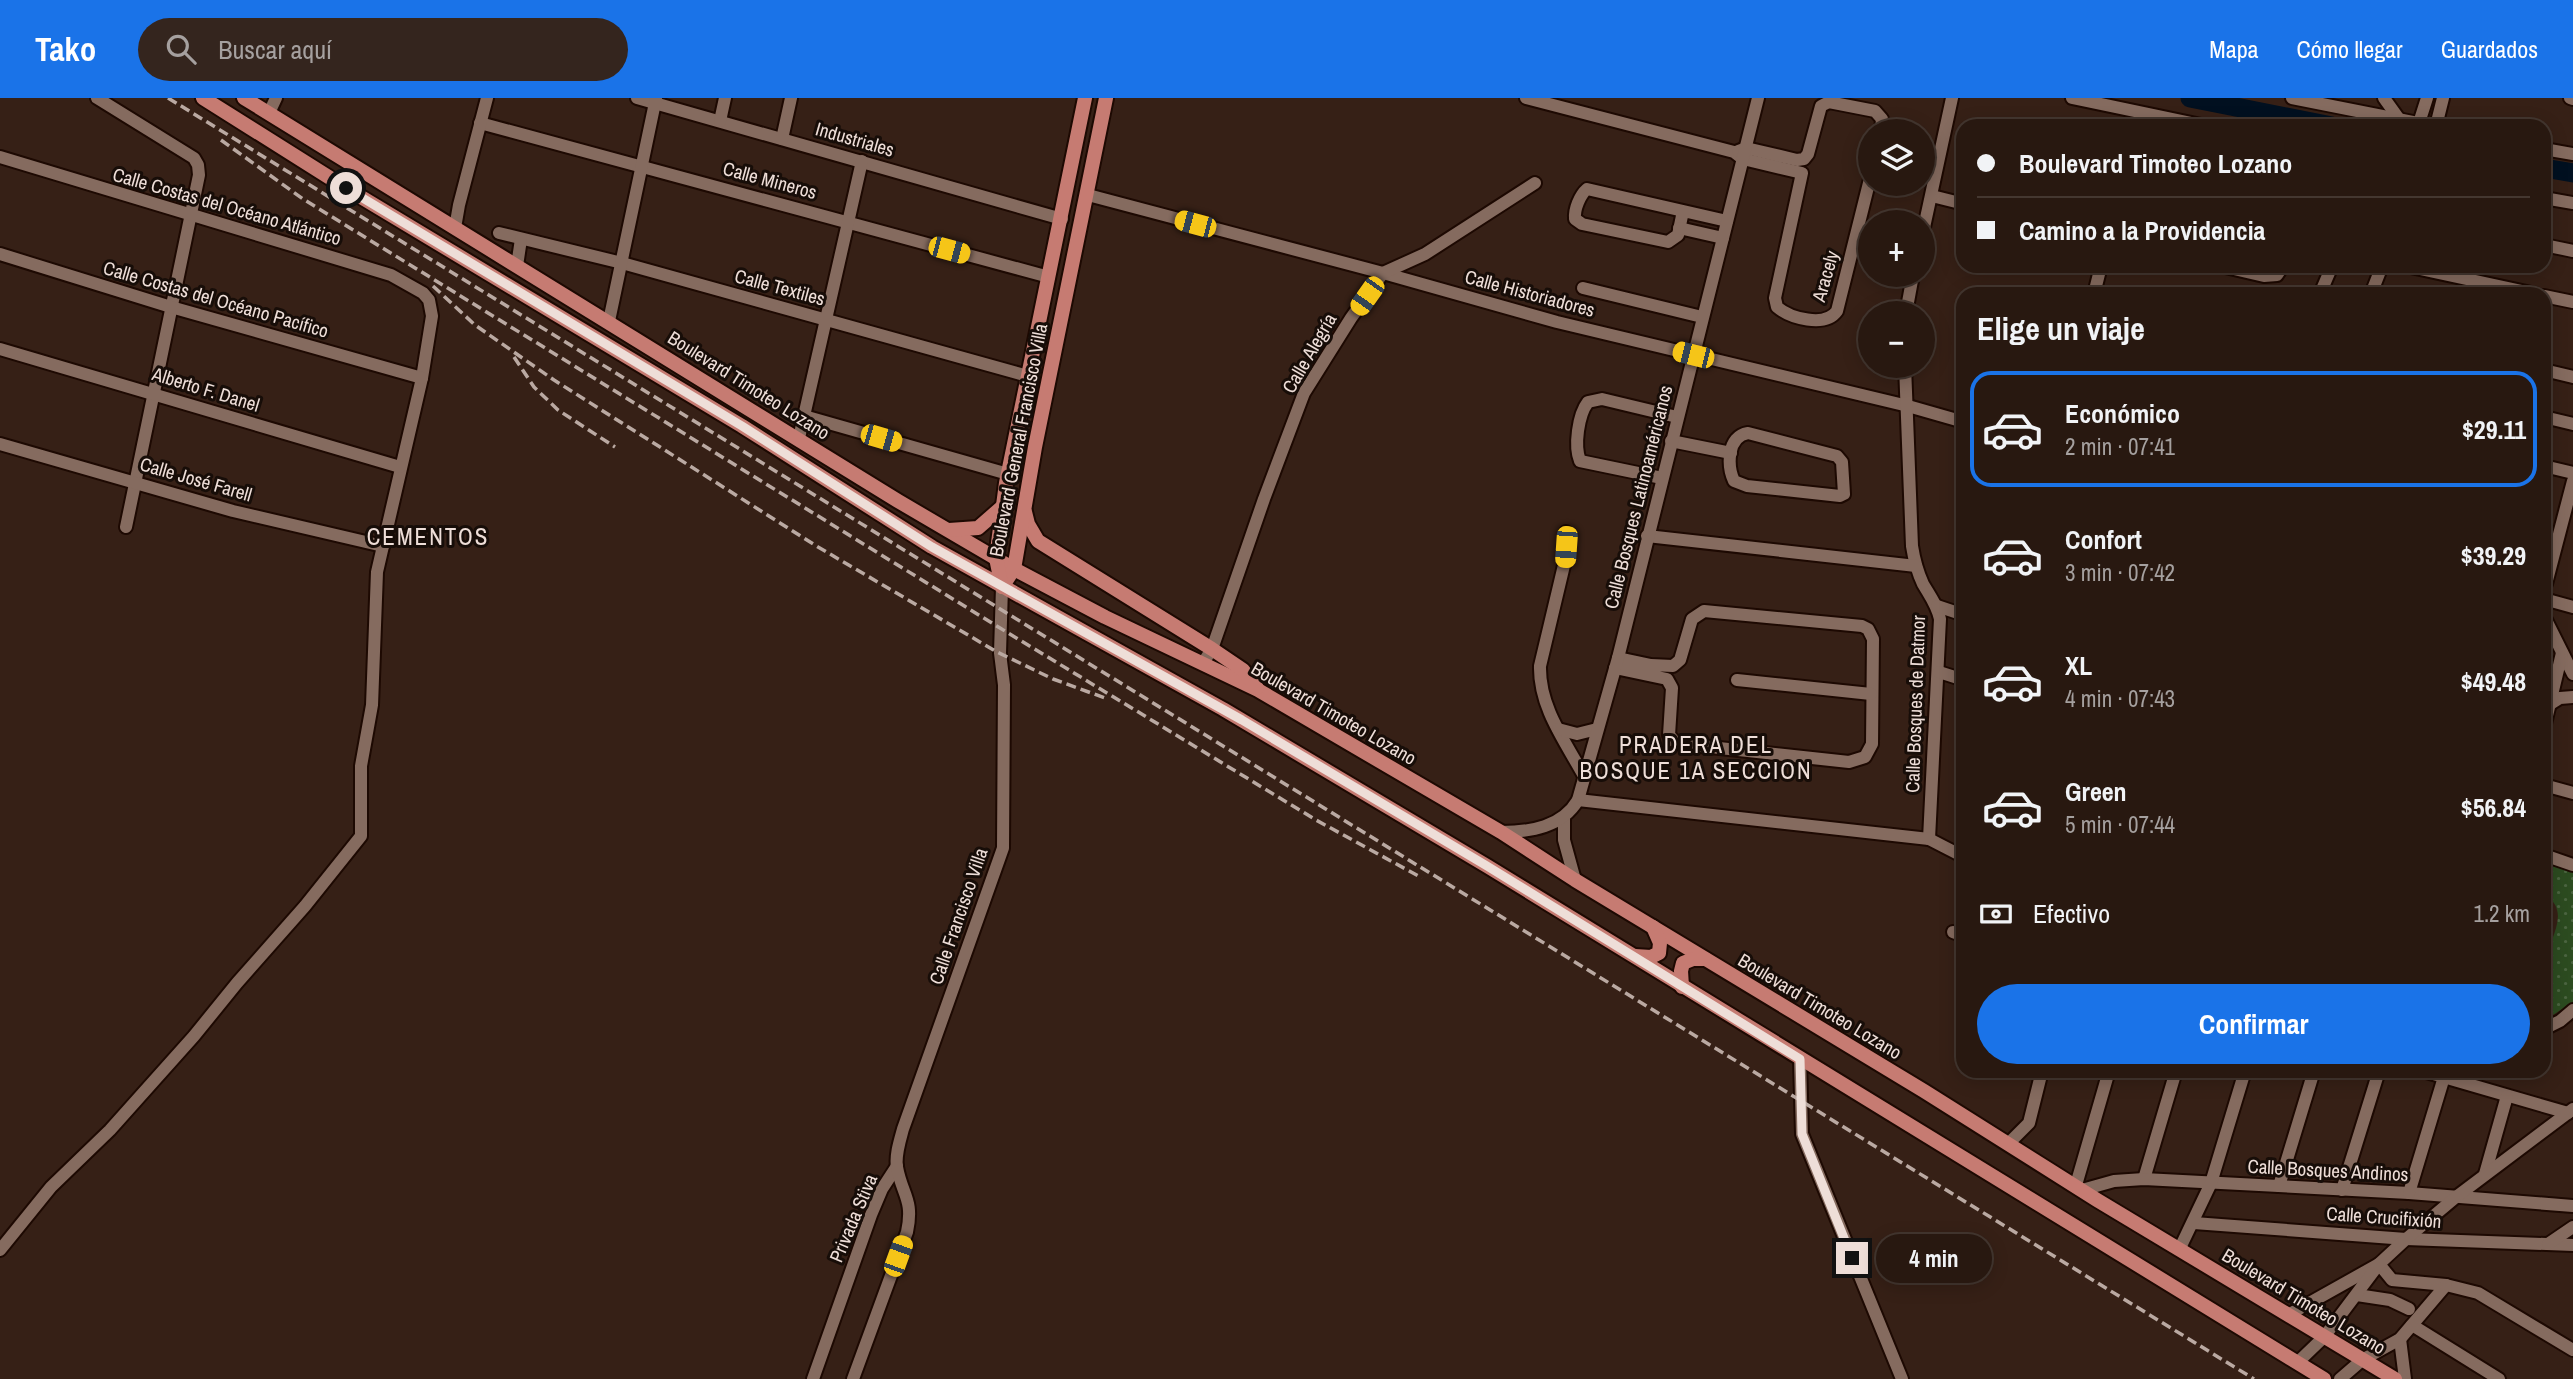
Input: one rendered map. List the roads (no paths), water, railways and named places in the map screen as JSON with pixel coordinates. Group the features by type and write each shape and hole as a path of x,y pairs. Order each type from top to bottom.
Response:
{"main road":[{"name":"Boulevard Timoteo Lozano","path":"203,98 346,188 742,426 932,547 1223,709 1487,866 2324,1379"},
{"name":"Boulevard Timoteo Lozano","path":"244,98 1014,569 1105,617 1258,690 1501,832 1575,880 2395,1379"},
{"name":"Boulevard General Francisco Villa","path":"1002,587 996,558 1002,507 1085,98"},
{"name":"Boulevard General Francisco Villa","path":"1002,587 1014,569 1024,506 1106,98"},
{"path":"1024,506 1028,524 1038,541 1212,649 1243,670 1258,690"},
{"path":"948,530 978,528 1002,507"},
{"path":"1631,955 1651,957 1659,953 1660,943 1653,926"},
{"path":"1682,987 1683,963 1693,959 1705,959"}],"street":[{"path":"97,98 194,158 199,175 126,527"},
{"path":"269,113 276,98"},
{"path":"455,228 487,98"},
{"name":"Industriales","path":"637,98 656,100 720,121 1062,219"},
{"path":"720,121 725,98"},
{"path":"782,139 791,98"},
{"path":"1526,98 1741,153 1797,160 1804,159 1808,154 1821,106 1829,102 1875,111 1882,119"},
{"name":"Calle Bosques Latinoaméricanos","path":"1564,818 1578,800 1616,663 1723,238 1741,153 1758,98"},
{"path":"1935,181 1952,98"},
{"path":"2072,98 2174,119"},
{"path":"2292,98 2399,119"},
{"path":"2324,104 2338,98"},
{"path":"2384,98 2399,119"},
{"path":"2420,119 2427,98"},
{"path":"2436,119 2443,98"},
{"path":"609,321 656,100"},
{"path":"2136,119 2138,111"},
{"name":"Calle Mineros","path":"480,123 1049,277"},
{"path":"2551,150 2573,155"},
{"name":"Aracely","path":"1741,153 1800,172 1802,176 1776,304 1785,313 1824,321 1833,317 1841,302 1866,196"},
{"name":"Calle Costas del Océano Atlántico","path":"0,157 191,217 391,275 422,293 432,308 432,325 422,378"},
{"path":"799,438 862,161"},
{"path":"1383,273 1425,254 1535,183"},
{"path":"1683,211 1678,235 1668,242 1582,224 1575,219 1574,213 1587,188 1727,221"},
{"name":"Calle Historiadores","path":"1088,195 1557,322 1956,420"},
{"path":"1928,210 1932,196 1956,202"},
{"path":"2551,199 2573,203"},
{"path":"1679,228 1723,238"},
{"name":"Calle Textiles","path":"499,233 622,263 1028,376"},
{"path":"517,266 521,239"},
{"path":"2551,246 2573,251"},
{"name":"Calle Costas del Océano Pacífico","path":"0,254 172,307 422,378"},
{"name":"Calle Alegría","path":"1203,663 1212,649 1304,393 1383,273"},
{"path":"2251,273 2264,276 2278,273"},
{"path":"2438,273 2504,287"},
{"path":"1583,288 1702,317"},
{"path":"2551,297 2573,302"},
{"name":"Alberto F. Danel","path":"0,349 400,467"},
{"path":"2551,372 2573,377"},
{"path":"0,1250 51,1187 110,1130 194,1036 356,843 362,829 361,782 372,705 375,594 400,467 422,378"},
{"name":"Calle Bosques de Datmor","path":"1906,378 1911,528 1916,566 1937,606 1940,619 1928,839"},
{"path":"1662,478 1580,461 1576,446 1584,408 1593,400 1602,399 1678,417"},
{"path":"804,416 1008,474"},
{"path":"2551,419 2573,424"},
{"path":"1748,433 1837,456 1842,462 1845,491 1840,496 1734,481 1729,465 1731,453 1738,436 1748,433"},
{"path":"1671,441 1731,453"},
{"name":"Calle José Farell","path":"0,444 233,511 383,546"},
{"path":"2551,468 2573,473"},
{"path":"2551,547 2573,481"},
{"path":"1566,533 1565,561 1540,666 1540,682 1543,699 1584,776"},
{"path":"1647,536 1916,566"},
{"name":"Calle Francisco Villa","path":"897,1166 903,1129 1003,848 1004,685 1000,653 1002,587"},
{"path":"2551,601 2573,607"},
{"path":"1937,606 1956,612"},
{"path":"1704,611 1862,626 1868,629 1873,639 1872,744 1866,757 1849,762 1675,742 1669,730 1672,688 1670,681 1616,663 1673,666 1680,660 1692,619 1704,611"},
{"path":"2551,630 2573,674"},
{"path":"2551,706 2563,653"},
{"path":"1939,672 1956,677"},
{"path":"1737,680 1871,694"},
{"path":"2552,703 2560,698 2573,697"},
{"path":"1558,729 1577,734 1597,729"},
{"path":"2551,787 2573,793"},
{"path":"1578,800 1928,839 1956,853"},
{"path":"1501,832 1534,829 1564,818 1563,833 1575,880"},
{"path":"2551,858 2573,865"},
{"path":"2551,1026 2573,1010"},
{"path":"1800,1059 1802,1134 1902,1379"},
{"path":"2008,1144 2029,1123 2040,1078"},
{"path":"2079,1188 2107,1078"},
{"path":"2144,1180 2174,1078"},
{"path":"2180,1248 2211,1183 2243,1078"},
{"path":"2279,1186 2312,1078"},
{"path":"2342,1190 2377,1078"},
{"path":"2409,1193 2444,1078"},
{"path":"2447,1078 2570,1111"},
{"path":"2485,1174 2507,1096"},
{"path":"2297,1363 2324,1337 2379,1264 2406,1239 2485,1174 2570,1111"},
{"name":"Privada Stiva","path":"813,1379 871,1215 882,1189 897,1166"},
{"name":"Privada Stiva","path":"853,1379 907,1232 910,1203 897,1166"},
{"name":"Calle Bosques Andinos","path":"2079,1188 2114,1181 2144,1180 2409,1193 2573,1206"},
{"name":"Calle Crucifixión","path":"2194,1223 2406,1239 2573,1245"},
{"path":"2548,1244 2573,1227"},
{"path":"2379,1264 2400,1290 2409,1309 2412,1325 2499,1379"},
{"path":"2288,1315 2379,1264"},
{"path":"2392,1280 2446,1285 2489,1298 2573,1350"},
{"path":"2340,1379 2362,1360 2400,1339 2446,1285"},
{"path":"2357,1295 2390,1300 2409,1309"},
{"path":"2400,1339 2404,1379"}],"waterway":[{"path":"2190,98 2296,119"},
{"path":"2551,169 2573,173"}],"railway":[{"path":"168,98 2254,1379"},
{"path":"221,140 303,199 1000,628 1316,820 1422,878"},
{"path":"433,286 475,325 554,380 818,547 997,652 1053,679 1105,698"},
{"path":"514,357 534,387 558,410 615,447"}],"district":[{"name":"CEMENTOS","path":"428,536"},
{"name":"PRADERA DEL BOSQUE 1A SECCION","path":"1696,757"}]}
